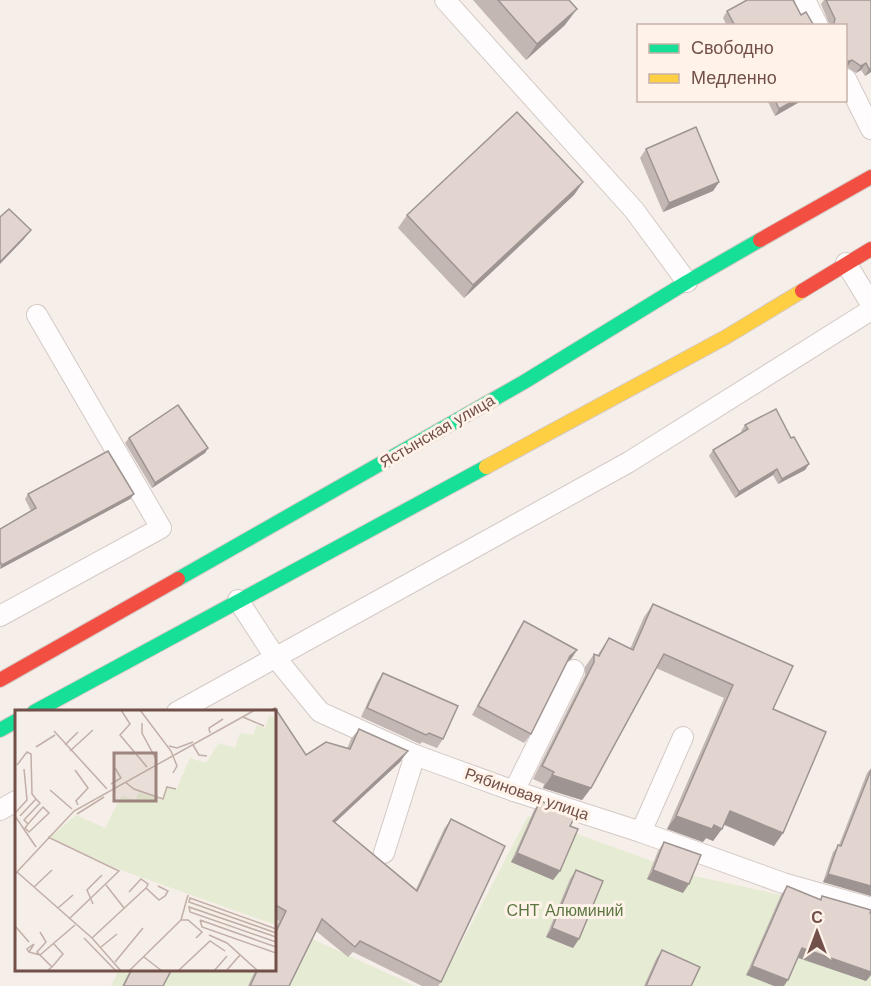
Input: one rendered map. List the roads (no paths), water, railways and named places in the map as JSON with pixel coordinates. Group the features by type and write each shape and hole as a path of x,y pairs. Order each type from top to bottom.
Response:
{"main road":[{"name":"Ястынская улица","path":"0,680 524,382 687,282 871,177"},
{"path":"36,710 726,337 871,249"},
{"path":"0,730 15,722"}],"lane":[{"path":"445,0 634,210 687,282"},
{"path":"805,0 817,24"},
{"path":"847,81 871,129"},
{"path":"846,263 871,304"},
{"path":"179,710 629,462 871,310"},
{"path":"0,616 161,528 37,315"},
{"name":"Рябиновая улица","path":"238,600 275,657 320,712 415,755 514,791 641,832 783,883 871,908"},
{"path":"514,791 574,670"},
{"path":"641,832 683,737"},
{"path":"384,853 415,755"},
{"path":"0,810 15,802"}],"park label":[{"name":"СНТ Алюминий","path":"565,910"}]}
